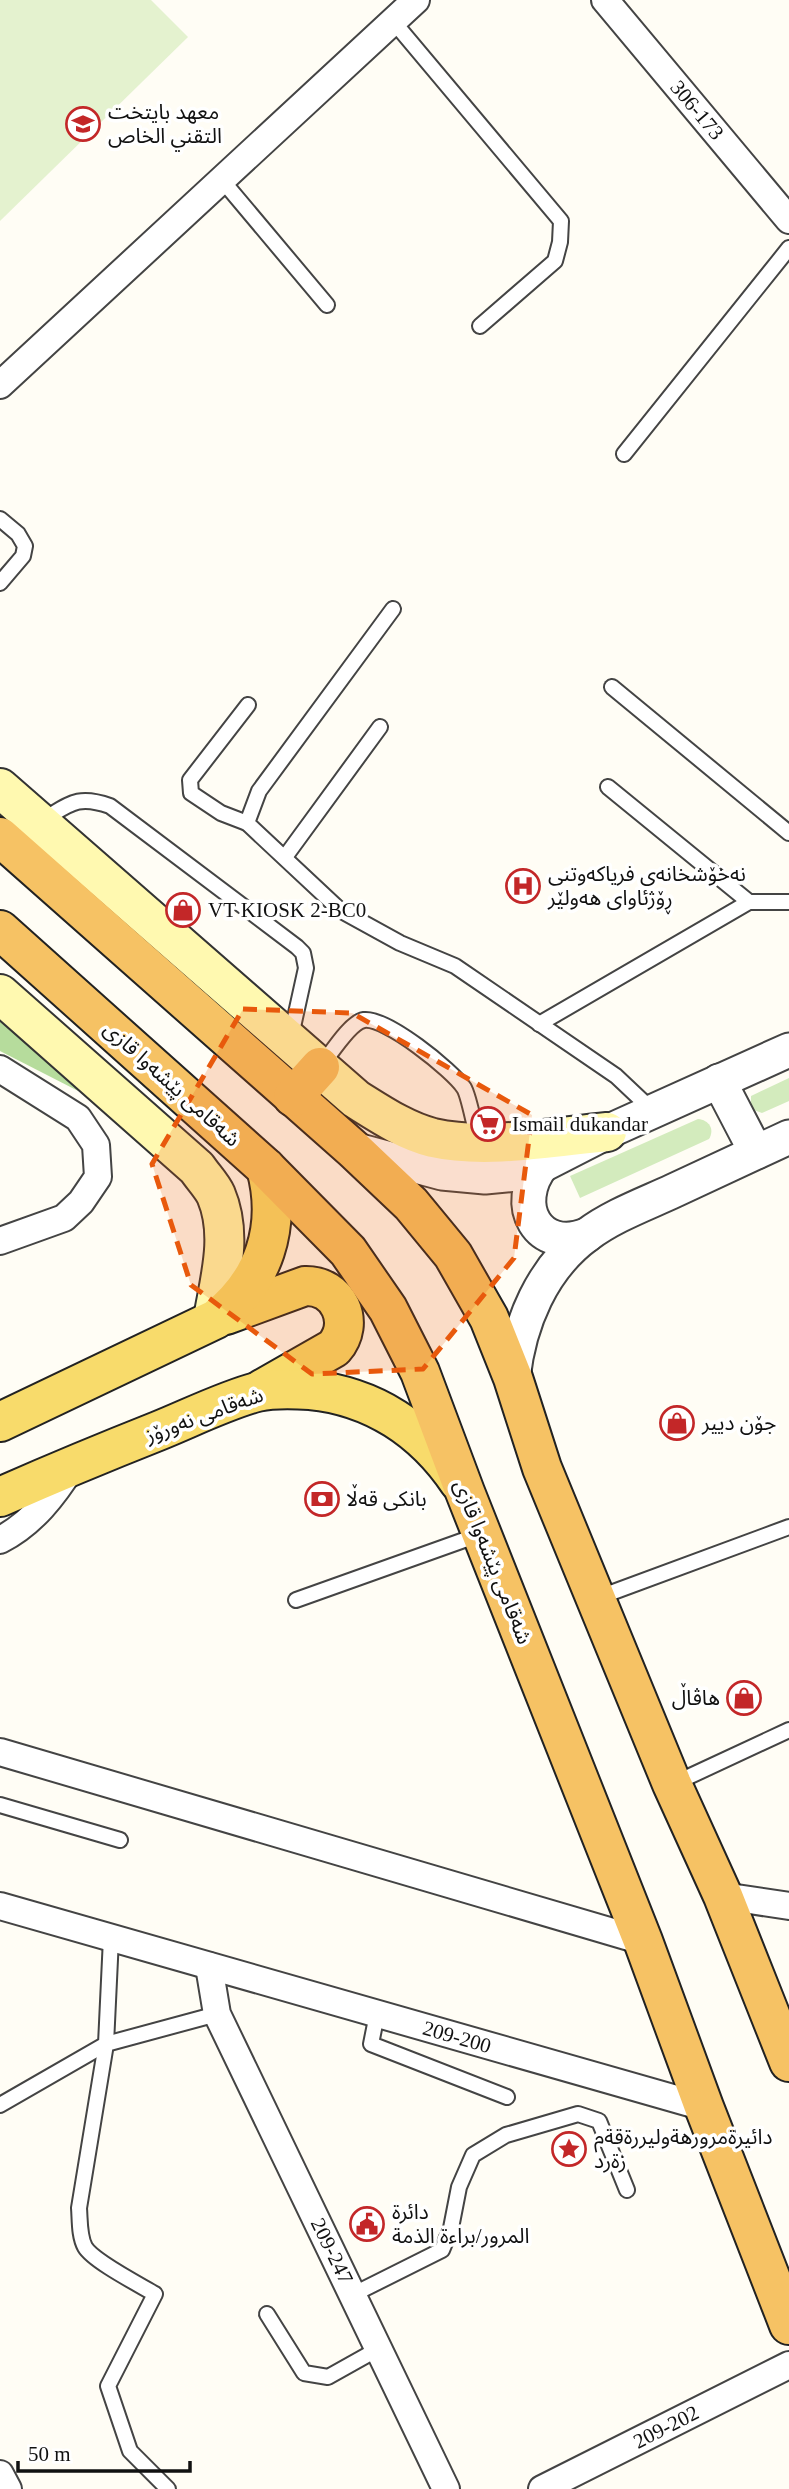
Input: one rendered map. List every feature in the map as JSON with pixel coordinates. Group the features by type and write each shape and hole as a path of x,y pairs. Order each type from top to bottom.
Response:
{"highway":[{"path":"0,837 353,1149 411,1204 453,1255 489,1318 513,1377 542,1468 672,1784 723,1896 789,2062"},
{"name":"شەقامی پێشەوا قازی","path":"0,930 266,1168 348,1251 388,1309 420,1372 643,1941 704,2108 789,2325"},
{"path":"293,1097 320,1067"}],"main road":[{"path":"0,788 356,1099 410,1130 432,1138 479,1143 607,1132"},
{"path":"0,994 197,1168 215,1194 225,1223 224,1254 215,1319"},
{"path":"215,1319 249,1287 266,1252 273,1214 266,1168"},
{"path":"10,1413 215,1319 299,1287 317,1287 337,1299 345,1321 337,1344 329,1352 258,1392"},
{"name":"شەقامی نەورۆز","path":"0,1497 258,1392 292,1389 328,1392 361,1401 393,1416 422,1437 438,1454 465,1492"}],"street":[{"name":"306-173","path":"605,0 789,220"},
{"path":"0,385 406,7"},
{"path":"353,1149 431,1171 464,1176 506,1176 527,1172 607,1132 789,1050"},
{"path":"0,1069 78,1118 96,1145 98,1177 82,1202 64,1217 0,1241"},
{"path":"719,1081 756,1152"},
{"path":"542,1165 532,1178 527,1196 530,1210 536,1223 547,1233 560,1239 576,1239 789,1137"},
{"path":"513,1377 516,1351 533,1301 555,1268 587,1235"},
{"path":"0,1540 34,1516 56,1492 74,1465"},
{"path":"0,1752 643,1941"},
{"path":"723,1896 789,1906"},
{"name":"209-200","path":"0,1906 704,2108"},
{"name":"209-247","path":"209,1966 217,2014 446,2489"},
{"name":"209-202","path":"542,2489 789,2365"},
{"path":"0,2474 8,2489"}],"lane":[{"path":"406,7 561,221 560,242 555,261 480,326"},
{"path":"222,180 327,305"},
{"path":"624,454 789,248"},
{"path":"0,519 18,534 25,546 23,556 0,583"},
{"path":"247,823 259,791 393,609"},
{"path":"612,687 789,832"},
{"path":"248,705 190,780 191,793 221,813 247,823 340,910 400,943 455,965 616,1076 653,1111"},
{"path":"285,857 380,727"},
{"path":"608,787 749,902"},
{"path":"39,822 77,800 94,800 110,806 297,947 303,954 306,968 289,1041"},
{"path":"539,1024 749,902 789,902"},
{"path":"320,1067 350,1029 362,1020 377,1020 425,1051 465,1089 479,1143"},
{"path":"596,1598 789,1527"},
{"path":"296,1600 482,1534"},
{"path":"672,1784 789,1730"},
{"path":"0,1805 120,1840"},
{"path":"111,1938 106,2044 79,2208 80,2225 85,2247 155,2294 107,2386 130,2451 168,2489"},
{"path":"0,2105 106,2044 217,2014"},
{"path":"377,2014 371,2044 508,2097"},
{"path":"352,2295 442,2250 451,2228 459,2187 473,2154 506,2135 578,2113 599,2121 627,2190"},
{"path":"267,2314 304,2373 328,2377 378,2349"}],"highlighted area":[{"path":"243,1009 352,1013 532,1115 514,1258 423,1369 312,1374 191,1285 152,1164"}],"green space":[{"path":"0,0 151,0 188,37 0,221"},
{"path":"0,1017 88,1096 0,1051"},
{"path":"789,1078 789,1101 762,1113 751,1109 751,1096"},
{"path":"698,1119 710,1126 709,1139 580,1198 570,1176"}],"place":[{"name":"معهد بايتخت التقني الخاص","path":"83,124"},
{"name":"نەخۆشخانەی فریاکەوتنی ڕۆژئاوای هەولێر","path":"523,886"},
{"name":"VT KIOSK 2-BC0","path":"183,910"},
{"name":"Ismail dukandar","path":"488,1124"},
{"name":"جۆن دییر","path":"677,1423"},
{"name":"بانکی قەڵا","path":"322,1499"},
{"name":"هاڤاڵ","path":"744,1698"},
{"name":"دائيرةمرورهةوليررةقةم زةرد","path":"569,2149"},
{"name":"دائرة المرور/براءة الذمة","path":"367,2224"}]}
